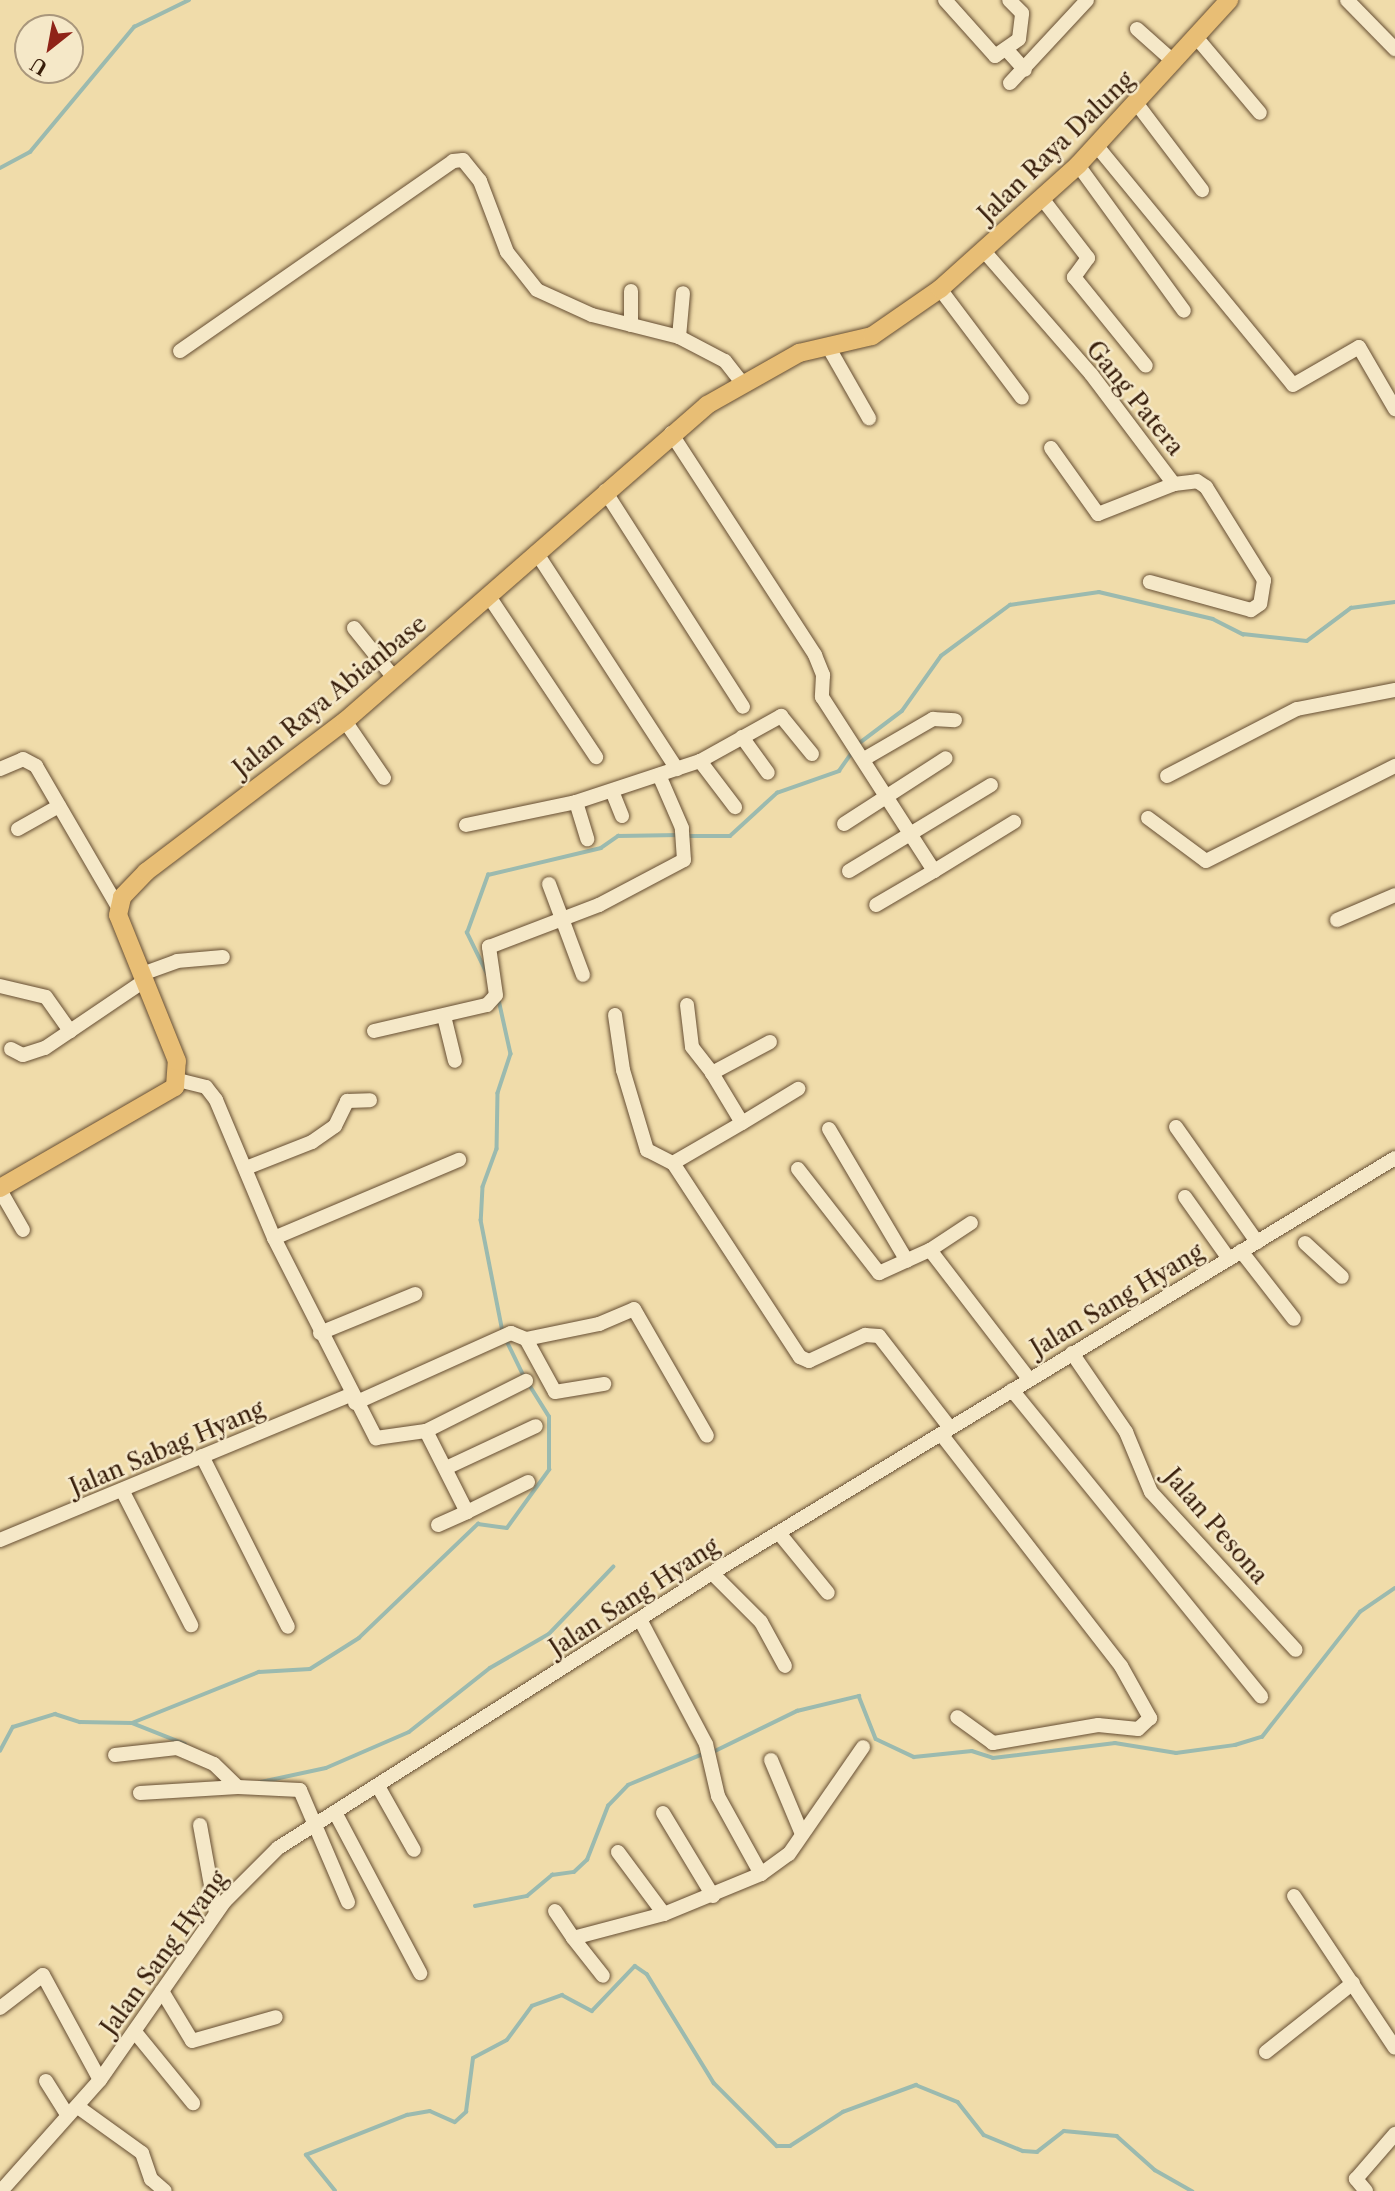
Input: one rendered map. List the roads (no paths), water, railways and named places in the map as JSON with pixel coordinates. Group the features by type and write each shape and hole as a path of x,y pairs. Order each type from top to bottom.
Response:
{"main road":[{"name":"Jalan Raya Dalung","path":"904,316 984,251 1078,164 1137,104 1228,0"},
{"name":"Jalan Raya Abianbase","path":"117,905 198,826 345,721 671,433 742,383 799,353 864,340 904,316"},
{"path":"0,1189 161,1100 178,1080 177,1061 117,905"}],"street":[{"path":"944,0 995,56 1019,39 1022,13 1009,0"},
{"path":"1010,83 1025,71 1087,0"},
{"path":"1347,0 1395,50"},
{"path":"1137,29 1174,62"},
{"path":"1196,37 1260,114"},
{"path":"1006,49 1025,71"},
{"path":"1137,104 1202,190"},
{"path":"1096,145 1293,385 1359,347 1395,409"},
{"path":"180,351 453,161 475,172 507,253 527,281 592,315 679,337 725,361 742,383"},
{"path":"1078,164 1184,311"},
{"path":"1041,197 1088,258 1074,277 1146,366"},
{"name":"Gang Patera","path":"984,251 1091,374 1174,484 1197,481 1206,487 1244,542 1264,580 1263,595 1257,608 1244,610 1150,582"},
{"path":"940,289 1022,398"},
{"path":"631,291 631,325"},
{"path":"679,337 683,293"},
{"path":"829,348 869,418"},
{"path":"671,433 816,655 823,675 822,697 888,794 934,871"},
{"path":"1052,448 1098,514 1174,484"},
{"path":"605,491 743,707"},
{"path":"536,552 677,769"},
{"path":"488,594 596,757"},
{"path":"354,628 394,678"},
{"path":"1167,776 1297,709 1395,690"},
{"path":"466,825 576,802 677,769 700,761 785,716 812,754"},
{"path":"863,757 933,719 955,720"},
{"path":"345,721 384,778"},
{"path":"741,737 768,773"},
{"path":"844,824 946,758"},
{"path":"0,769 30,761 117,905"},
{"path":"700,761 734,807"},
{"path":"1149,818 1206,861 1395,766"},
{"path":"374,1031 444,1016 494,999 489,947 676,866 686,856 683,834 659,775"},
{"path":"849,871 991,785"},
{"path":"612,791 622,816"},
{"path":"576,802 587,839"},
{"path":"18,828 59,806"},
{"path":"876,905 1014,822"},
{"path":"549,884 583,975"},
{"path":"1337,920 1395,895"},
{"path":"10,1049 33,1053 70,1031 143,978 177,961 223,957"},
{"path":"0,986 46,997 70,1031"},
{"path":"687,1005 692,1047 712,1073 742,1123"},
{"path":"615,1015 623,1070 647,1150 673,1163 800,1357 809,1361 865,1335 879,1336 946,1431 1092,1626 1150,1718 1138,1729 1098,1725 993,1743 957,1717"},
{"path":"444,1016 455,1061"},
{"path":"712,1073 770,1042"},
{"path":"178,1080 210,1089 274,1238 353,1399 380,1441 426,1431 526,1381"},
{"path":"673,1163 798,1089"},
{"path":"246,1168 312,1142 335,1126 347,1101 370,1100"},
{"path":"1176,1127 1257,1242"},
{"path":"829,1129 907,1261"},
{"name":"Jalan Sang Hyang","path":"1,2191 100,2080 216,1913 258,1864 337,1816 712,1573 1395,1158"},
{"path":"274,1238 458,1160"},
{"path":"798,1170 879,1273 930,1250 971,1223"},
{"path":"0,1189 23,1230"},
{"path":"1185,1197 1294,1319"},
{"path":"1305,1243 1342,1277"},
{"path":"930,1250 1030,1380"},
{"path":"320,1333 415,1294"},
{"name":"Jalan Sabag Hyang","path":"0,1540 511,1333 526,1339 599,1324 634,1309 707,1436"},
{"path":"526,1339 555,1392 604,1384"},
{"name":"Jalan Pesona","path":"1072,1353 1126,1432 1151,1492 1296,1650"},
{"path":"1012,1390 1261,1696"},
{"path":"446,1468 536,1426"},
{"path":"426,1431 467,1512"},
{"path":"202,1456 288,1628"},
{"path":"438,1525 528,1482"},
{"path":"122,1490 191,1625"},
{"path":"779,1533 828,1593"},
{"path":"712,1573 761,1622 785,1666"},
{"path":"641,1620 706,1744 718,1796 761,1874"},
{"path":"115,1755 177,1748 214,1764 237,1787"},
{"path":"573,1938 664,1914 761,1874 802,1834 863,1748"},
{"path":"771,1760 802,1834"},
{"path":"139,1793 237,1787 300,1790 348,1902"},
{"path":"379,1788 414,1850"},
{"path":"663,1813 713,1896"},
{"path":"337,1816 420,1973"},
{"path":"200,1825 216,1913"},
{"path":"618,1852 664,1914"},
{"path":"1294,1896 1395,2048"},
{"path":"555,1911 603,1976"},
{"path":"0,2008 43,1975 100,2080"},
{"path":"1266,2052 1353,1983"},
{"path":"162,1991 192,2041 276,2017"},
{"path":"135,2032 193,2103"},
{"path":"46,2081 73,2111 142,2153 151,2179 165,2191"},
{"path":"1366,2191 1356,2179 1395,2134"}],"waterway":[{"path":"0,168 30,152 134,27 189,0"},
{"path":"857,745 902,711 941,656 1010,605 1099,592 1213,619 1243,634 1307,641 1351,608 1395,602"},
{"path":"687,836 730,836 777,793 839,771 853,751"},
{"path":"487,974 467,933 488,875 601,848 618,836 679,835"},
{"path":"499,1000 511,1054 498,1093 497,1149 483,1187 481,1220 503,1332"},
{"path":"506,1339 524,1376"},
{"path":"132,1723 259,1672 310,1669 359,1638 478,1524 507,1528 549,1470 549,1417 528,1383"},
{"path":"261,1782 326,1768 409,1732 490,1668 549,1634 613,1567"},
{"path":"711,1753 797,1711 859,1696 876,1739 914,1757 972,1751 993,1758 1115,1743 1176,1753 1235,1745 1262,1737 1360,1612 1395,1588"},
{"path":"0,1751 13,1727 55,1714 80,1722 132,1723 185,1744"},
{"path":"475,1906 527,1896 552,1875 574,1872 587,1860 608,1806 628,1785 703,1754"},
{"path":"335,2191 306,2155 407,2115 430,2111 455,2122 466,2112 473,2058 507,2040 532,2006 562,1995 592,2011 635,1966 647,1974 714,2083 777,2146 790,2146 843,2112 916,2085 958,2102 984,2135 1023,2151 1037,2152 1064,2131 1117,2136 1155,2170 1192,2191"}]}
